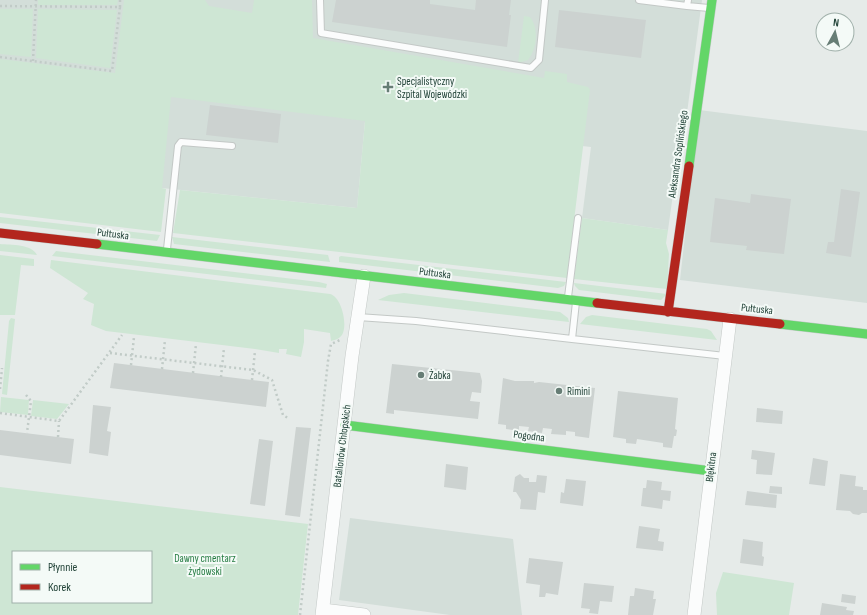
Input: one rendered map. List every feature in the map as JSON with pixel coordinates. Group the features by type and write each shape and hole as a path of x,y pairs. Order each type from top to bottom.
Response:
{"main road":[{"name":"Aleksandra Soplińskiego","path":"668,312 711,4"},
{"name":"Pułtuska","path":"0,233 572,301 867,334"},
{"name":"Pogodna","path":"345,424 711,470"}],"street":[{"name":"Batalionów Chłopskich","path":"322,612 364,276"},
{"name":"Błękitna","path":"694,615 730,319"},
{"path":"322,612 364,615"}],"lane":[{"path":"320,0 321,33 531,68 539,60 545,0"},
{"path":"638,0 711,4"},
{"path":"167,253 178,146 181,142 232,146"},
{"path":"572,339 572,301 578,218"},
{"path":"358,316 416,320 725,356"}],"path":[{"path":"33,61 36,0"},
{"path":"0,57 112,71 120,0"},
{"path":"0,6 120,7"},
{"path":"58,437 59,421 122,335"},
{"path":"131,366 134,336"},
{"path":"300,615 328,360 331,344 337,343 345,336"},
{"path":"162,369 165,340"},
{"path":"193,373 196,344"},
{"path":"221,376 224,348"},
{"path":"252,380 255,351"},
{"path":"110,353 253,370 272,380 283,415 288,418"},
{"path":"0,389 2,368"},
{"path":"26,395 31,401 27,433"},
{"path":"0,413 59,421"}],"shaded area":[{"name":"Specjalistyczny Szpital Wojewódzki","path":"0,0 702,0 681,158 678,158 668,230 582,218 591,147 365,121 357,208 162,188 0,77"},
{"path":"699,110 867,131 867,303 680,280"},
{"path":"350,518 513,539 522,615 450,615 339,600"}],"green space":[{"path":"38,0 118,0 117,5 38,5"},
{"path":"124,0 205,0 209,6 252,13 254,0 312,0 313,38 544,78 545,71 567,74 567,82 588,87 590,90 567,278 173,233 180,190 357,208 365,121 171,97 162,188 166,189 161,232 0,213 0,59 115,73"},
{"path":"0,9 33,9 31,57 0,54"},
{"path":"38,9 117,10 110,68 36,58"},
{"path":"524,16 530,17 533,22 536,38 533,50 528,60 518,63"},
{"path":"0,217 160,235 157,241 0,223"},
{"path":"582,218 668,230 666,243 669,254 667,289 574,279"},
{"path":"172,237 328,255 330,262 174,244"},
{"path":"0,244 26,247 34,251 37,255 0,251"},
{"path":"56,251 327,284 326,288 52,256"},
{"path":"0,255 34,259 34,266 21,265 15,315 0,315"},
{"path":"341,256 566,282 564,286 558,288 339,262 339,257"},
{"path":"51,260 330,294 338,300 341,306 344,319 344,331 340,337 331,341 330,333 304,329 304,342 301,357 286,354 287,349 279,349 279,353 106,331 91,325 94,304 83,299 88,293 50,268"},
{"path":"574,283 667,294 661,300 579,290"},
{"path":"404,293 560,312 568,318 569,322 378,300 389,295"},
{"path":"592,315 707,329 711,331 717,340 580,324 586,317"},
{"path":"11,318 15,319 7,395 2,394 9,321"},
{"path":"1,397 29,400 28,415 0,412"},
{"path":"33,400 69,404 57,419 31,416"},
{"name":"Dawny cmentarz żydowski","path":"0,487 308,524 298,615 0,615"},
{"path":"723,572 794,583 789,615 717,615 716,593"}],"building":[{"path":"336,0 430,0 430,4 475,10 476,0 511,0 509,15 511,15 507,47 332,22"},
{"path":"559,10 646,20 641,58 555,47"},
{"path":"210,105 281,114 278,143 206,135"},
{"path":"841,189 860,192 851,257 826,253 828,242 834,242"},
{"path":"751,194 791,199 784,254 746,250 747,246 710,242 715,198 750,203"},
{"path":"114,363 269,382 266,407 110,388"},
{"path":"392,364 480,373 482,381 481,393 472,392 470,401 480,402 478,419 394,410 394,414 386,413"},
{"path":"503,378 515,381 534,381 534,383 539,382 595,388 589,438 575,436 575,432 566,431 566,435 551,434 552,429 543,428 542,433 528,431 529,427 519,426 519,431 506,429 506,425 498,424"},
{"path":"618,391 678,398 675,429 677,430 676,436 674,436 672,448 663,447 663,443 637,439 636,444 626,443 626,439 613,437"},
{"path":"93,405 111,407 107,431 111,432 108,456 89,453"},
{"path":"757,408 783,411 782,424 756,422"},
{"path":"296,427 311,428 300,517 285,515"},
{"path":"0,430 74,439 71,464 0,455"},
{"path":"259,439 273,441 265,506 250,504"},
{"path":"752,450 775,453 772,475 756,474 757,460 751,459"},
{"path":"813,458 828,461 825,486 809,484"},
{"path":"446,464 468,467 466,490 444,487"},
{"path":"520,474 524,478 529,478 529,482 536,482 537,475 547,476 545,493 538,492 536,510 520,509 521,500 516,492 513,492 515,477"},
{"path":"840,474 856,476 855,486 863,487 863,490 867,490 867,513 862,513 859,515 853,514 850,511 836,510"},
{"path":"566,479 586,481 583,506 560,503 561,492 564,493"},
{"path":"647,480 662,482 661,490 671,491 670,501 663,500 662,509 641,506 643,488 646,488"},
{"path":"770,486 782,487 782,494 769,493"},
{"path":"747,491 777,495 776,508 745,505"},
{"path":"639,526 660,529 658,541 664,542 663,551 636,548"},
{"path":"743,539 763,542 763,566 740,563"},
{"path":"529,558 563,562 558,595 546,593 545,597 539,597 540,585 526,583"},
{"path":"584,583 614,586 612,602 600,601 598,614 589,613 590,609 581,608"},
{"path":"635,588 654,591 653,599 656,599 653,615 628,615 630,596 634,596"},
{"path":"842,594 856,596 855,604 841,602"},
{"path":"822,603 847,607 846,610 854,611 853,615 820,615"}],"traffic: fast":[{"path":"689,166 712,0"},
{"path":"97,244 597,303"},
{"path":"780,324 867,334"},
{"path":"345,425 711,471"}],"traffic: jam":[{"path":"668,312 689,166"},
{"path":"0,233 97,244"},
{"path":"597,303 780,324"}],"place":[{"name":"Specjalistyczny Szpital Wojewódzki","path":"388,87"},
{"name":"Żabka","path":"421,375"},
{"name":"Rimini","path":"559,391"}]}
